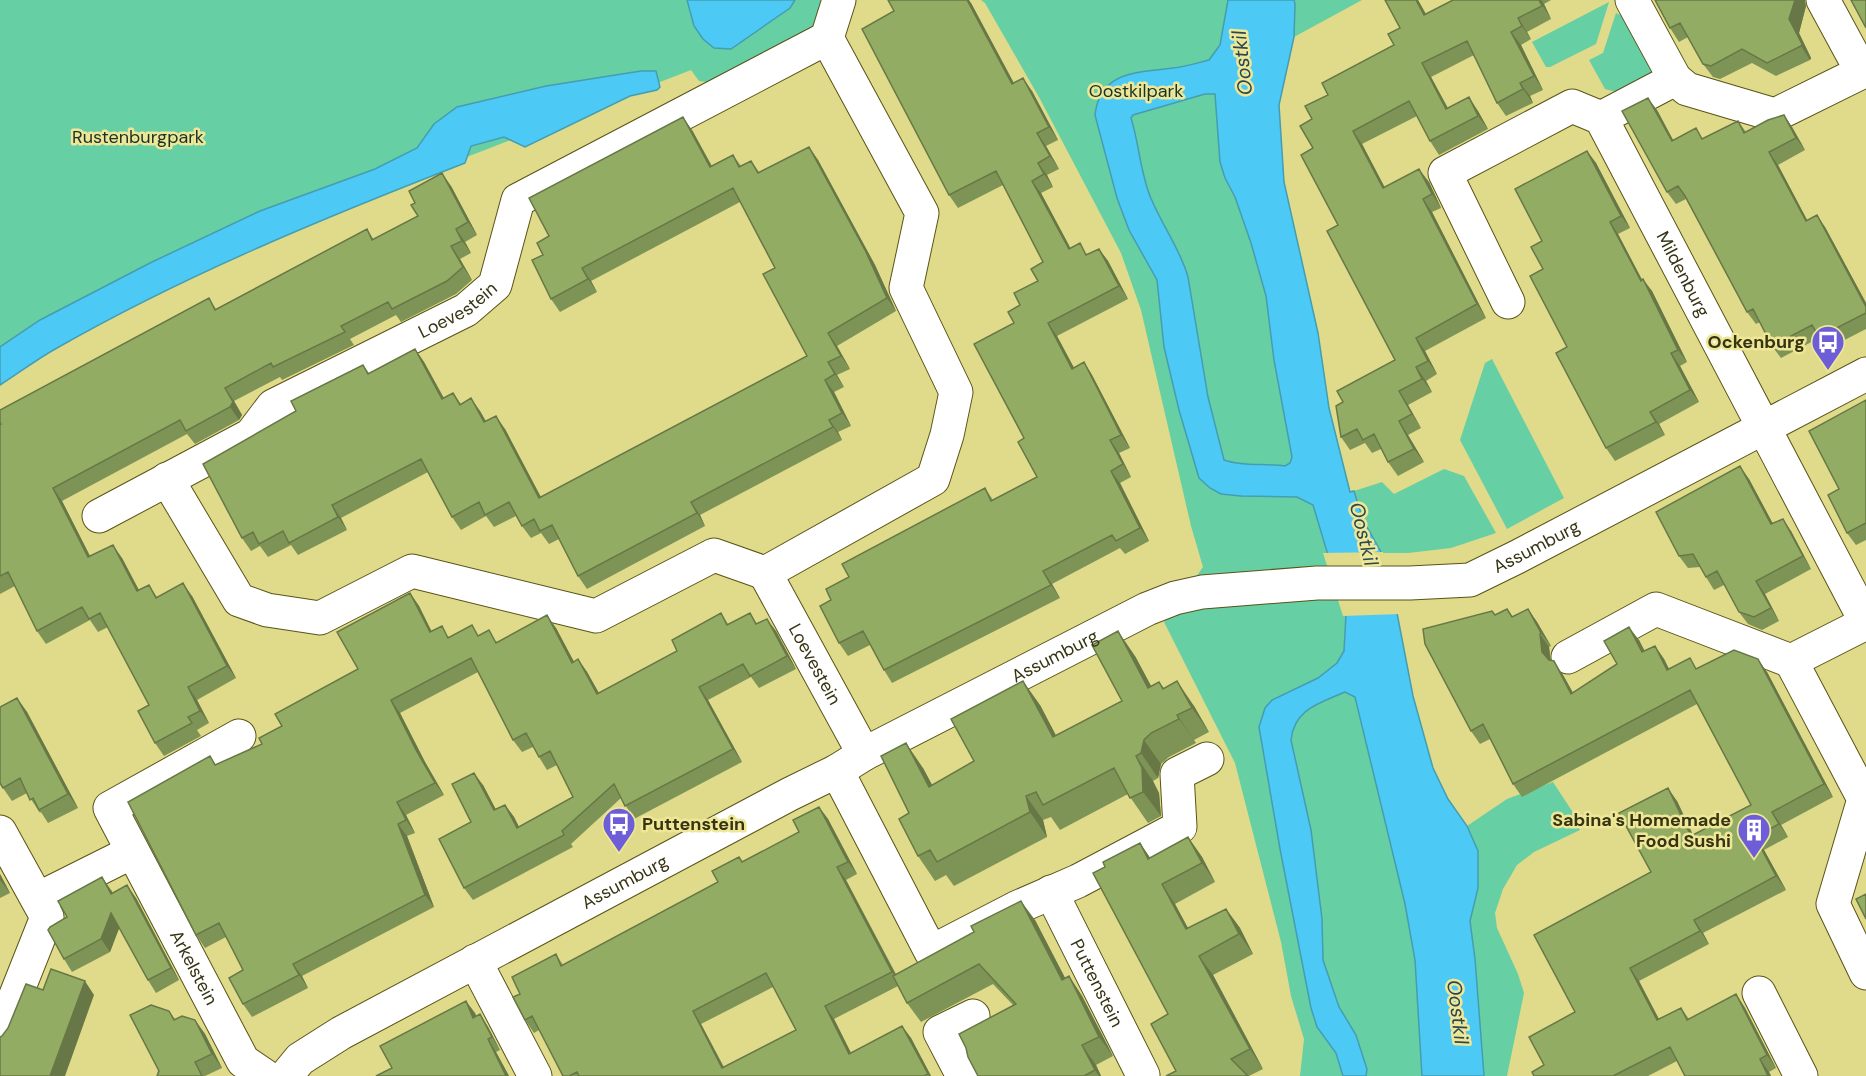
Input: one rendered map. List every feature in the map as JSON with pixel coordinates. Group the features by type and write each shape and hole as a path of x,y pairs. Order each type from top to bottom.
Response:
{"street":[{"path":"167,479 239,600 267,610 320,618 412,571 596,616 714,555 765,573 933,479 947,435 956,392 906,288 922,213 827,38 839,0"},
{"path":"1632,0 1681,84"},
{"path":"1508,302 1445,173 1572,106 1601,118 1681,84 1775,115 1864,76 1823,0"},
{"name":"Loevestein","path":"99,516 251,435 273,406 466,310 495,285 518,200 827,38"},
{"name":"Mildenburg","path":"1601,118 1765,428"},
{"name":"Assumburg","path":"286,1076 300,1059 320,1046 475,961 1099,632 1169,600 1202,592 1317,583 1410,583 1470,580 1517,558 1866,374"},
{"path":"1765,428 1866,622 1791,661"},
{"name":"Loevestein","path":"765,573 850,762"},
{"path":"1568,657 1656,609 1791,661 1865,799 1833,904 1866,973"},
{"name":"Arkelstein","path":"239,736 110,808 243,1061 265,1076"},
{"path":"850,762 931,952 1077,881 1180,827 1177,774 1207,759"},
{"path":"0,832 47,917 0,1035"},
{"path":"38,899 132,852"},
{"name":"Puttenstein","path":"1051,892 1143,1075"},
{"path":"475,961 535,1076"},
{"path":"1758,993 1801,1076"},
{"path":"963,1076 940,1032 973,1016"}],"green space":[{"name":"Rustenburgpark","path":"0,0 711,0 790,8 795,0 831,0 824,25 720,84 699,81 691,70 111,295 0,370"},
{"name":"Oostkilpark","path":"981,0 1232,0 1254,254 1266,296 1278,379 1348,611 1430,1000 1435,1076 1300,1076 1304,1039 1291,996 1281,942 1235,763 1164,622 1203,567 1191,526 1141,310 1121,253 1040,99 985,3"},
{"path":"1294,0 1362,0 1294,37"},
{"path":"1609,2 1596,44 1546,67 1532,42"},
{"path":"1616,13 1625,17 1652,66 1651,74 1616,92 1605,89 1589,60 1603,53"},
{"path":"1492,359 1564,498 1507,529 1460,440 1485,363"},
{"path":"1444,469 1464,476 1496,533 1451,548 1408,553 1382,553 1363,520 1354,491 1382,482 1394,494"},
{"path":"1553,782 1572,811 1580,830 1534,852 1517,865 1503,889 1495,913 1497,928 1524,993 1507,1076 1484,1076 1470,921 1478,888 1478,851 1467,826 1507,799"}],"water":[{"path":"687,0 795,0 790,8 731,49 714,48 703,39 694,26"},
{"name":"Oostkil","path":"1228,0 1294,0 1294,37 1279,105 1284,182 1318,333 1329,408 1350,492 1354,491 1363,520 1381,552 1397,613 1413,696 1433,768 1448,799 1467,826 1478,851 1478,888 1470,921 1484,1076 1422,1076 1415,960 1405,904 1355,697 1345,692 1310,708 1303,714 1293,729 1291,740 1311,830 1322,919 1323,960 1339,1007 1356,1035 1367,1069 1366,1076 1343,1076 1336,1053 1317,1027 1311,1008 1259,727 1265,708 1272,700 1318,678 1337,663 1344,651 1346,615 1313,505 1297,497 1221,494 1199,478 1164,347 1157,280 1129,230 1117,198 1095,115 1098,100 1104,89 1123,76 1182,67 1209,60 1220,45","holes":["1205,94 1215,94 1220,162 1251,243 1266,296 1274,360 1292,457 1290,463 1285,466 1224,460 1208,397 1188,277 1150,196 1131,118 1133,115"]},
{"path":"641,71 656,71 660,87 657,90 630,96 525,147 504,137 471,146 465,163 309,226 156,295 57,348 0,385 0,347 40,320 152,262 260,211 375,169 417,148 434,124 457,107 546,86"}],"pier":[{"path":"1383,552 1400,614 1343,616 1323,553"}],"building":[{"path":"888,0 967,0 1012,84 1023,78 1049,127 1037,133 1050,156 1038,163 1044,174 1032,181 1069,249 1080,243 1086,255 1099,249 1119,286 1048,323 1072,369 1084,362 1121,435 1110,440 1123,464 1111,471 1140,528 1116,541 1112,535 1043,571 1051,585 884,670 863,631 839,643 820,606 831,600 826,589 849,577 842,564 985,488 991,501 1037,477 1018,442 1024,438 974,344 1014,323 1008,312 1020,305 1014,293 1038,281 1031,269 1043,262 996,171 949,195 862,29 894,11"},
{"path":"1385,0 1416,0 1424,15 1453,0 1539,0 1542,6 1518,18 1522,26 1511,32 1534,76 1520,83 1523,89 1497,103 1467,41 1422,63 1446,109 1469,97 1478,116 1430,141 1409,101 1353,131 1383,188 1419,169 1432,194 1423,199 1477,304 1416,338 1428,361 1416,367 1422,379 1399,391 1412,414 1399,421 1414,449 1388,462 1374,434 1363,440 1357,429 1341,437 1336,406 1343,402 1337,391 1395,360 1327,231 1338,225 1301,155 1313,148 1300,126 1312,119 1305,106 1328,95 1322,83 1394,45 1388,34 1400,28"},
{"path":"1655,0 1795,0 1789,19 1802,44 1767,63 1742,49 1711,66 1703,64 1680,23 1670,28"},
{"path":"1851,0 1866,0 1866,28"},
{"path":"1648,98 1672,141 1696,128 1702,139 1738,121 1744,133 1768,120 1784,115 1796,138 1769,152 1806,221 1817,215 1866,307 1866,313 1819,337 1812,325 1772,346 1753,309 1747,312 1685,196 1678,186 1667,192 1622,111"},
{"path":"683,117 710,167 733,155 739,167 751,161 758,173 809,147 866,252 887,298 828,333 841,356 828,362 835,374 825,380 842,413 829,420 833,427 691,502 697,513 578,576 552,525 540,531 534,519 522,526 509,502 485,515 479,502 452,517 421,459 332,505 338,517 289,543 283,531 259,544 253,532 242,538 203,464 296,411 291,401 363,365 368,374 415,349 442,399 453,393 460,405 471,398 484,422 496,416 539,498 807,356 763,274 775,268 733,188 582,268 588,279 551,299 532,260 543,255 537,243 549,236 529,198"},
{"path":"1587,151 1621,216 1610,222 1641,281 1643,279 1678,350 1671,353 1690,390 1650,412 1656,422 1606,448 1556,353 1567,347 1530,276 1543,269 1531,247 1542,241 1515,189"},
{"path":"442,173 468,222 456,229 462,241 451,246 463,267 447,281 392,309 388,302 341,326 345,332 273,367 271,363 225,388 233,402 230,407 186,431 180,420 53,488 88,557 113,545 137,591 149,585 156,598 183,583 227,666 188,687 200,711 188,717 192,723 155,743 138,711 149,705 100,613 89,619 82,607 37,631 8,572 0,576 0,410 209,298 215,310 367,229 372,240 418,216 411,205 415,203 409,191"},
{"path":"1866,400 1866,523 1847,533 1828,495 1839,489 1809,431"},
{"path":"1740,466 1771,524 1783,519 1803,556 1756,581 1771,608 1754,617 1739,612 1717,571 1706,577 1693,554 1679,556 1656,512"},
{"path":"410,593 430,632 442,626 448,638 472,625 478,636 489,630 496,643 547,615 572,663 578,659 597,694 677,651 672,640 721,613 727,625 750,613 756,624 767,619 787,656 750,676 743,664 699,687 733,749 625,806 614,784 562,831 564,835 464,888 439,839 471,822 452,784 474,773 494,810 505,805 517,828 573,797 550,751 539,757 526,733 513,740 471,658 391,700 435,783 397,802 406,820 398,824 425,895 293,964 299,975 243,1004 229,978 243,970 219,923 196,935 128,802 210,756 215,765 262,744 259,738 282,726 275,714 358,669 337,632"},
{"path":"1507,609 1512,617 1528,609 1541,633 1542,652 1549,660 1554,661 1571,694 1617,664 1604,641 1629,627 1642,652 1655,646 1667,670 1690,658 1696,669 1734,650 1758,659 1824,784 1772,812 1779,824 1755,837 1776,876 1694,920 1700,931 1630,968 1657,1020 1681,1008 1687,1020 1736,994 1767,1055 1760,1059 1768,1076 1685,1076 1670,1047 1613,1076 1534,1076 1532,1072 1544,1065 1529,1037 1575,1012 1534,935 1651,872 1619,813 1668,788 1691,836 1751,805 1690,690 1513,784 1483,724 1471,731 1425,644 1423,629 1492,611 1495,615"},
{"path":"1118,631 1148,688 1159,682 1163,689 1177,681 1192,708 1177,715 1179,719 1151,733 1144,740 1141,753 1136,756 1142,768 1143,792 1130,798 1114,768 1043,805 1036,792 1026,796 1030,812 937,862 930,850 918,856 899,819 909,813 881,756 906,743 929,787 974,761 951,719 1023,681 1053,737 1122,701 1092,645"},
{"path":"17,698 68,794 39,810 33,798 30,800 20,778 3,788 0,783 0,707"},
{"path":"819,807 848,862 837,867 892,972 825,1006 849,1054 902,1026 928,1074 924,1076 579,1076 577,1072 563,1076 532,1016 525,1020 513,997 520,994 512,977 556,954 561,966 718,882 712,871 739,857 742,862 799,832 793,820","holes":["766,973 796,1030 722,1068 693,1011"]},
{"path":"1188,837 1202,863 1162,884 1186,929 1226,909 1239,934 1199,956 1250,1049 1231,1059 1248,1076 1166,1076 1176,1071 1151,1024 1168,1014 1093,873 1105,867 1103,862 1140,843 1148,859"},
{"path":"102,877 111,894 127,885 171,968 148,980 111,913 101,939 64,959 48,930 67,917 58,901"},
{"path":"1866,894 1866,919 1856,899"},
{"path":"1021,901 1062,980 1069,976 1099,1037 1082,1045 1095,1070 1084,1076 978,1076 959,1034 1016,1004 979,964 907,1003 893,976 974,932 971,926"},
{"path":"51,969 85,981 50,1076 0,1076 0,1037 8,1028 26,984 43,990"},
{"path":"466,1001 473,1018 480,1014 492,1037 488,1039 506,1076 376,1076 392,1068 380,1046"},
{"path":"151,1005 169,1011 174,1020 182,1016 195,1020 212,1054 195,1062 202,1076 157,1076 159,1071 130,1015"}],"place":[{"name":"Ockenburg","path":"1828,371"},
{"name":"Puttenstein","path":"619,853"},
{"name":"Sabina's Homemade Food Sushi","path":"1754,859"}]}
